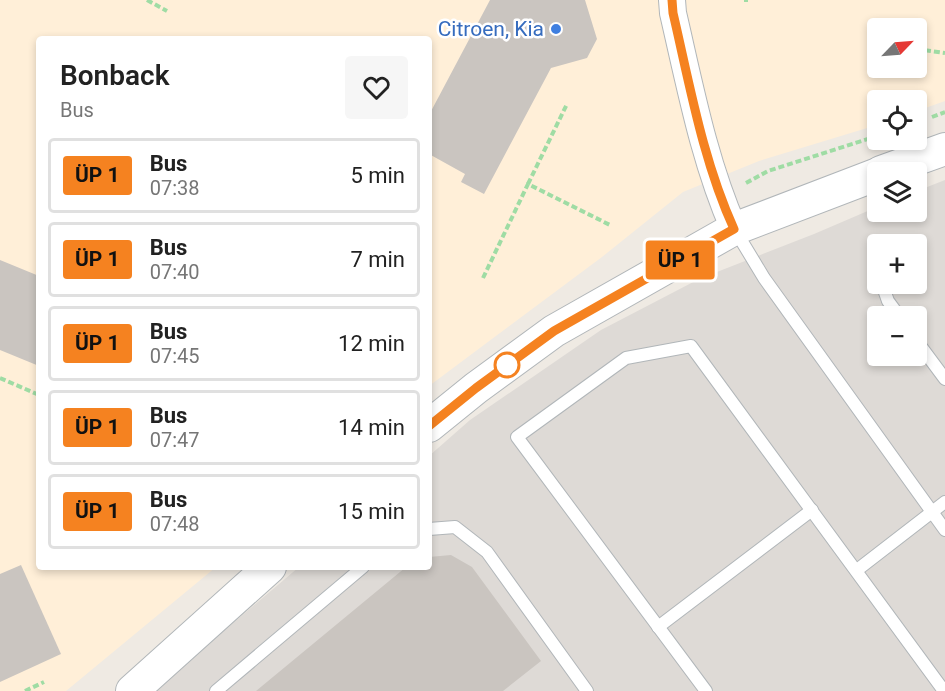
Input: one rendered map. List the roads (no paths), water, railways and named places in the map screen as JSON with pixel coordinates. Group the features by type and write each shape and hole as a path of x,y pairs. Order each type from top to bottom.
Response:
{"street":[{"path":"672,0 701,134 720,199 734,229"},
{"path":"909,162 945,149"},
{"path":"432,424 554,331 734,229 867,178"},
{"path":"132,691 267,570"}],"lane":[{"path":"734,229 764,278 945,530"},
{"path":"706,691 517,437 626,358 691,346 944,691"},
{"path":"927,355 945,379"},
{"path":"857,570 945,502"},
{"path":"658,627 812,510"},
{"path":"432,529 455,527 487,552 586,691"},
{"path":"216,691 359,570"}],"place":[{"name":"Citroen, Kia","path":"556,29"}]}
